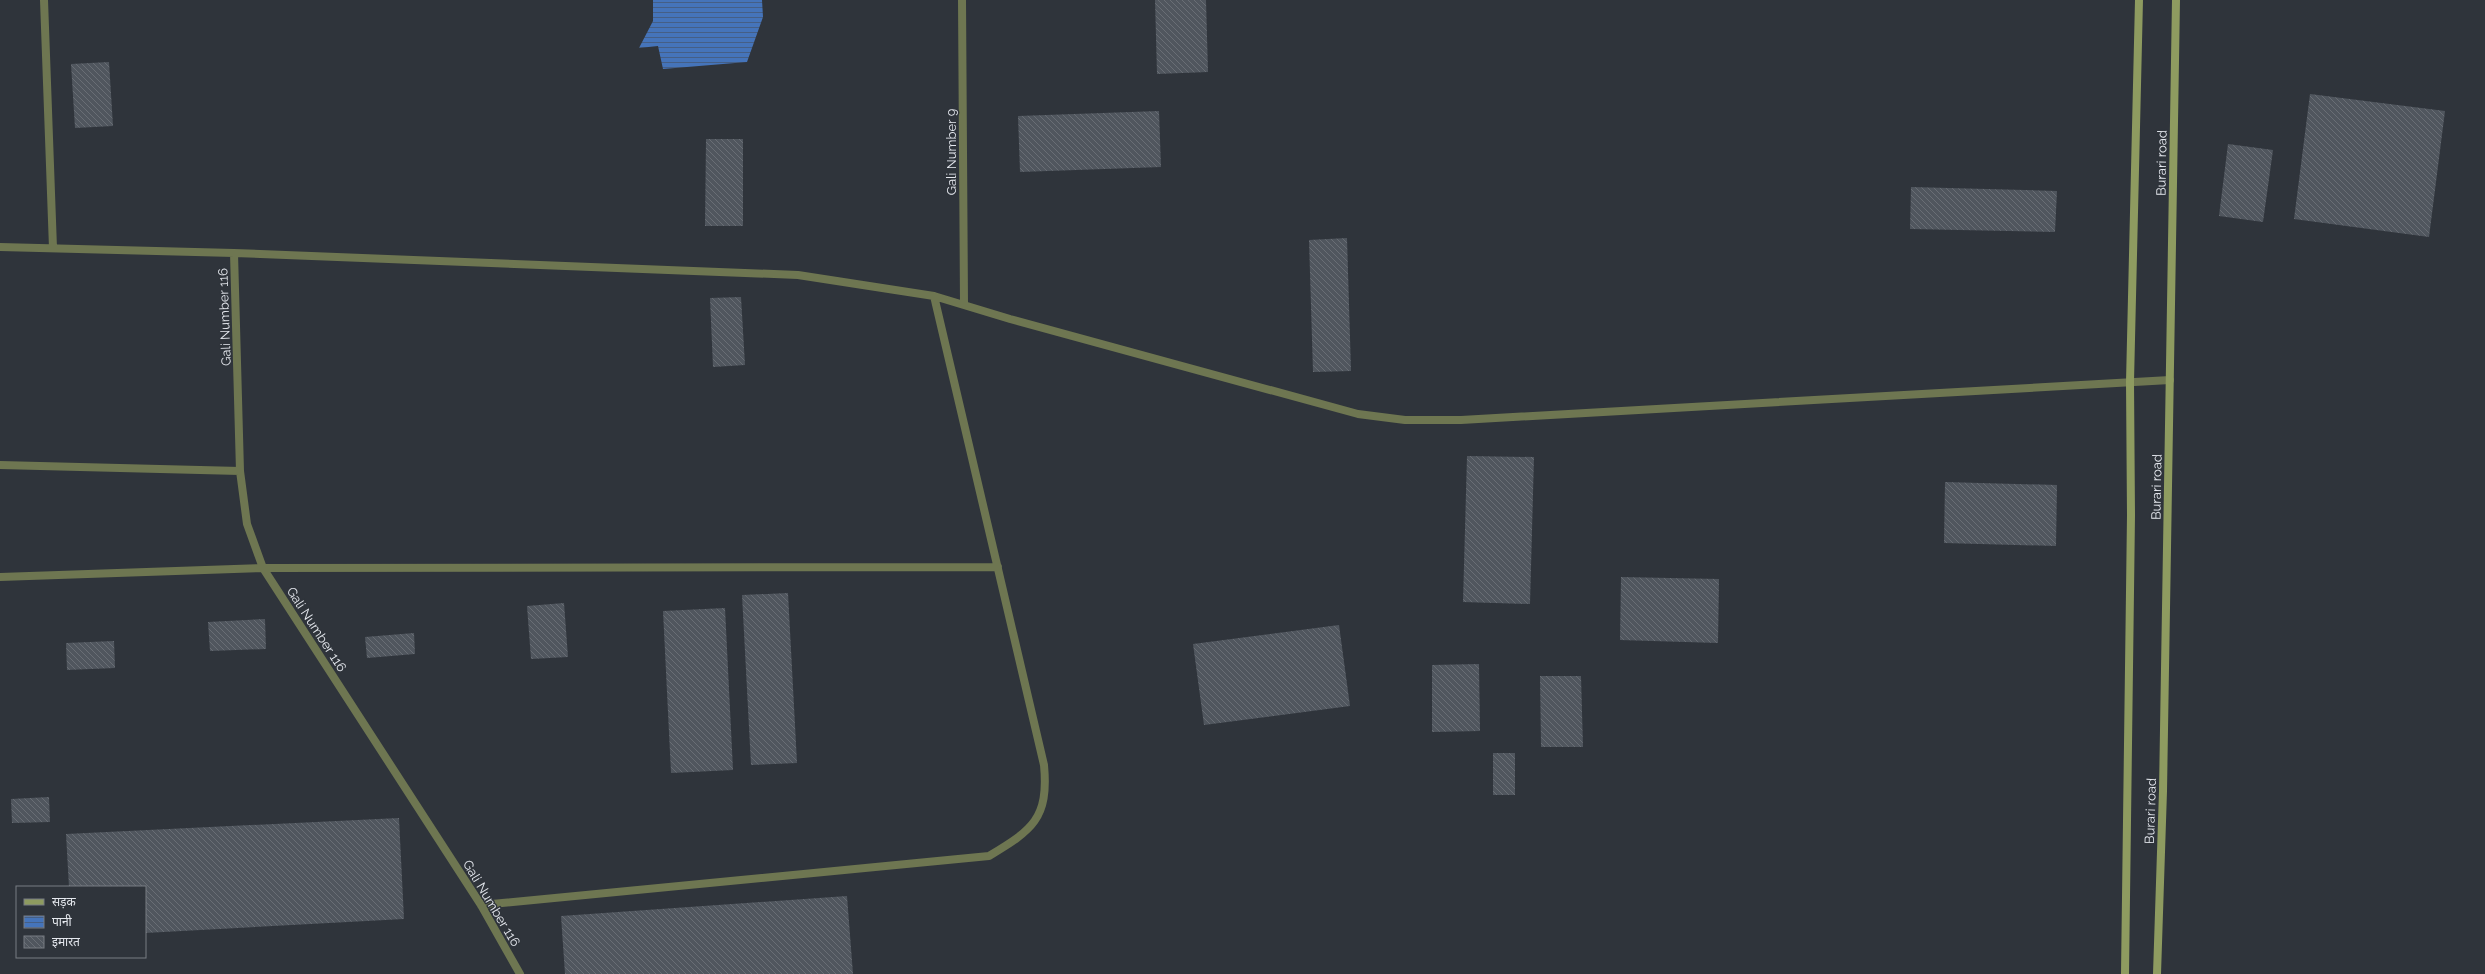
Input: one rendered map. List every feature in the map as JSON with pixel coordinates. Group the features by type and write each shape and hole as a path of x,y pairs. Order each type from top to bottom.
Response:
{"main road":[{"name":"Burari road","path":"2125,974 2131,514 2130,382 2139,0"},
{"name":"Burari road","path":"2157,974 2163,783 2176,0"}],"street":[{"path":"44,0 53,248"},
{"name":"Gali Number 9","path":"962,0 964,303"},
{"path":"0,247 234,252 798,276 934,296 964,303 1010,319 1358,414 1405,420 1461,420 2170,380"},
{"name":"Gali Number 116","path":"234,252 240,471 247,524 263,568 481,905 520,974"},
{"path":"481,905 989,856 1020,837 1040,816 1046,787 1044,765 934,296"},
{"path":"0,465 240,471"},
{"path":"0,577 263,568 998,567"}],"water":[{"path":"653,0 762,0 763,17 747,62 663,69 658,46 639,48 653,21"}],"building":[{"path":"1155,0 1206,0 1208,72 1157,74"},
{"path":"109,62 113,126 75,128 71,64"},
{"path":"2310,94 2445,111 2429,237 2294,219"},
{"path":"1159,111 1161,167 1020,172 1018,116"},
{"path":"706,139 743,139 743,226 705,226"},
{"path":"2228,144 2273,150 2263,222 2219,216"},
{"path":"1911,187 2057,191 2055,232 1910,229"},
{"path":"1347,238 1351,371 1313,372 1309,240"},
{"path":"741,297 745,365 713,367 710,298"},
{"path":"1467,456 1534,457 1530,604 1463,602"},
{"path":"1945,482 2057,485 2056,546 1944,543"},
{"path":"1621,577 1719,579 1718,643 1620,640"},
{"path":"788,593 797,763 751,765 742,595"},
{"path":"564,603 568,657 531,659 527,606"},
{"path":"725,608 733,770 671,773 663,611"},
{"path":"265,619 266,649 210,651 208,622"},
{"path":"1339,625 1350,706 1204,725 1193,644"},
{"path":"414,633 415,654 367,658 365,637"},
{"path":"114,641 115,668 67,670 66,643"},
{"path":"1479,664 1480,731 1432,732 1432,665"},
{"path":"1540,676 1581,676 1583,747 1541,747"},
{"path":"1493,753 1515,753 1515,795 1493,795"},
{"path":"49,797 50,822 12,823 11,799"},
{"path":"399,818 404,919 146,933 146,886 69,886 66,834"},
{"path":"847,896 853,974 565,974 561,916"}]}
